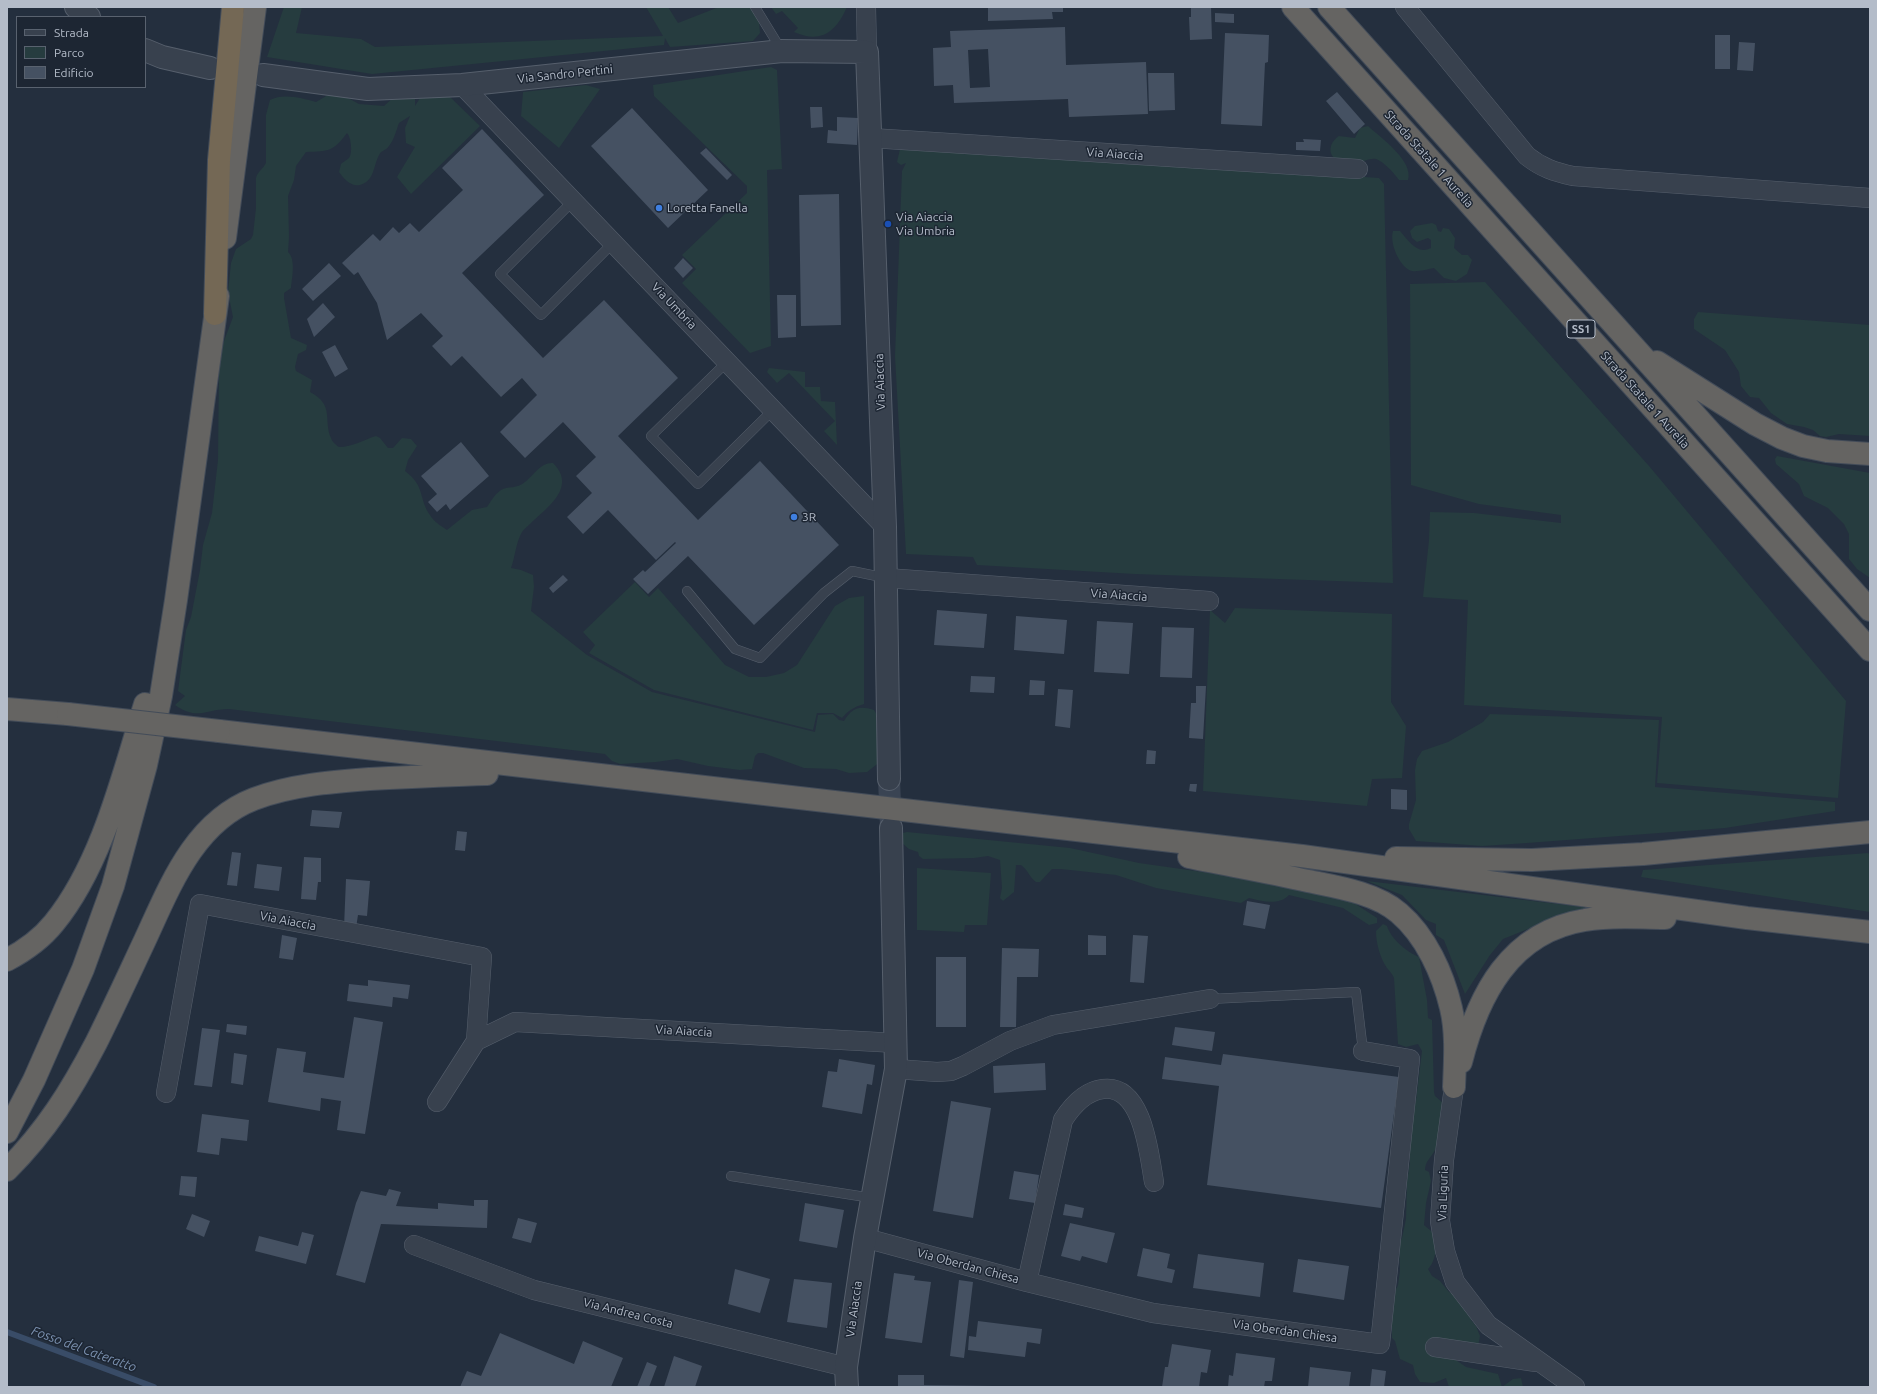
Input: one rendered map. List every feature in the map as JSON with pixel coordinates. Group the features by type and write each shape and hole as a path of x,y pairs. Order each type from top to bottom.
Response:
{"highway":[{"path":"215,314 219,160 233,7"},
{"path":"254,79 255,7"},
{"path":"7,1132 34,1080 80,976 113,886 146,765 161,696 176,600 215,314 266,7"},
{"name":"Strada Statale 1 Aurelia","path":"1293,7 1870,650"},
{"name":"SS1","path":"1328,7 1870,610"},
{"path":"1636,349 1755,424 1782,438 1803,446 1827,451 1870,454"},
{"path":"7,960 22,952 54,924 70,902 84,876 119,789 176,600"},
{"path":"7,709 68,714 219,731 1133,838 1302,856 1746,918 1870,932"},
{"path":"7,1170 40,1135 62,1105 103,1028 175,875 194,845 208,830 227,814 253,799 273,793 337,782 556,771"},
{"path":"1302,856 1532,860 1643,854 1870,832"},
{"path":"1133,838 1186,856 1340,888 1374,899 1399,913 1420,936 1427,948 1447,994 1451,1008 1455,1041 1454,1087"},
{"path":"1454,1087 1467,1039 1488,989 1503,967 1517,952 1533,940 1559,927 1585,920 1746,918"}],"street":[{"path":"76,7 88,16"},
{"name":"Via Aiaccia","path":"866,7 885,527 889,780"},
{"path":"1405,7 1527,156 1539,166 1546,169 1580,177 1870,198"},
{"path":"146,50 162,57 210,68"},
{"name":"Via Sandro Pertini","path":"254,79 368,89 462,85 782,51 867,52"},
{"name":"Via Umbria","path":"462,85 885,527"},
{"name":"Via Aiaccia","path":"871,138 1358,169"},
{"name":"Via Aiaccia","path":"886,578 1209,601"},
{"name":"Via Aiaccia","path":"846,1377 865,1238 896,1069 891,828"},
{"name":"Via Aiaccia","path":"166,1093 200,904 482,957 476,1041 437,1102"},
{"path":"896,1069 937,1072 950,1071 963,1066 1010,1041 1053,1025 1210,999"},
{"name":"Via Aiaccia","path":"476,1041 515,1022 896,1043"},
{"name":"Via Oberdan Chiesa","path":"865,1238 1027,1282 1153,1313 1380,1344 1410,1059 1363,1051"},
{"name":"Via Liguria","path":"1454,1087 1447,1132 1440,1221 1445,1251 1455,1282 1488,1325 1575,1387"},
{"path":"1027,1282 1063,1120 1071,1108 1082,1098 1096,1090 1110,1088 1120,1090 1127,1098 1135,1108 1146,1135 1154,1182"},
{"name":"Via Andrea Costa","path":"414,1245 534,1290 846,1377"},
{"path":"1435,1348 1540,1363"}],"lane":[{"path":"755,7 782,51"},
{"path":"573,201 500,274 541,315 613,243"},
{"path":"727,362 651,436 698,484 773,410"},
{"path":"687,591 735,649 760,658 824,593 852,571 886,578"},
{"path":"1210,999 1356,992 1363,1051"},
{"path":"731,1176 872,1198"}],"green space":[{"path":"284,7 302,7 296,33 361,39 375,47 663,36 646,7 668,7 678,23 719,7 750,7 759,22 760,33 753,41 670,47 665,38 664,45 372,74 267,57"},
{"path":"771,7 847,7 843,16 833,29 820,36 812,37 794,32 798,28 782,11 776,14"},
{"path":"771,67 777,70 782,169 767,170 771,346 750,353 682,283 696,269 682,255 747,193 747,186 654,96 653,85"},
{"path":"586,85 600,89 559,148 521,116 523,92"},
{"path":"408,93 415,99 415,106 420,98 448,95 480,126 411,194 397,177 415,147 406,143 405,128 410,116 399,123 392,141 378,156 372,175 365,183 360,185 351,184 345,180 339,172 341,164 349,158 351,153 350,141 347,133 338,144 330,149 325,151 306,152 296,166 294,180 288,196 288,252 292,259 293,269 291,288 284,293 284,298 291,338 307,345 306,350 298,354 295,367 296,371 312,380 310,392 323,402 326,408 332,441 339,447 344,447 376,436 380,438 388,448 393,448 402,438 411,439 417,446 408,460 405,471 412,477 419,487 426,509 437,523 447,530 472,510 487,507 501,490 516,487 522,484 541,467 549,463 553,463 560,472 562,480 561,488 552,503 522,532 518,540 511,568 533,575 534,587 531,611 587,655 652,692 815,732 818,715 833,714 839,720 844,721 853,710 864,708 874,710 883,725 881,761 867,772 849,773 836,769 804,768 763,753 758,753 755,756 752,769 740,770 708,766 677,759 620,764 612,761 605,754 229,709 196,713 183,710 175,705 185,696 178,691 186,630 191,617 203,545 212,513 218,460 219,366 224,341 233,317 228,292 231,263 236,249 251,239 253,235 256,208 256,178 266,163 266,115 270,100 287,97 316,102 328,95 346,97 359,104 384,106 394,97"},
{"path":"1368,126 1388,143 1401,158 1409,173 1408,180 1399,180 1392,171 1376,159 1357,163 1348,163 1338,160 1332,155 1331,146 1339,136 1355,138 1360,128"},
{"path":"915,146 1379,178 1384,184 1393,583 1135,574 977,565 973,557 906,554 895,356 902,171 906,163 901,165 897,162 900,149"},
{"path":"1432,223 1436,225 1438,231 1441,232 1443,228 1449,229 1455,238 1454,248 1462,255 1468,255 1472,260 1467,274 1456,281 1444,278 1434,268 1412,271 1403,265 1396,254 1392,236 1393,231 1400,231 1414,246 1422,250 1426,250 1431,248 1431,240 1428,238 1417,242 1412,238 1410,231 1415,226"},
{"path":"1485,282 1649,466 1846,701 1838,798 1657,783 1662,717 1464,705 1468,600 1423,597 1429,540 1430,512 1474,513 1561,523 1561,515 1479,504 1411,485 1410,284"},
{"path":"1698,312 1870,325 1870,436 1839,434 1826,437 1820,436 1813,430 1787,424 1771,413 1759,398 1750,397 1741,386 1739,372 1725,350 1694,329 1694,319"},
{"path":"769,368 805,372 805,387 820,387 821,401 835,402 837,445 824,431 835,421 789,373 777,383 767,372"},
{"path":"1777,456 1870,473 1870,578 1857,569 1849,559 1849,534 1844,524 1828,508 1804,496 1799,484 1776,464 1775,459"},
{"path":"635,582 649,597 658,588 725,665 749,677 766,677 784,673 797,665 835,606 849,598 864,596 864,704 852,709 842,718 833,713 817,713 813,730 654,690 589,653 595,645 583,632"},
{"path":"1235,608 1392,614 1391,702 1406,726 1402,778 1372,779 1367,806 1203,791 1210,610 1225,623"},
{"path":"1490,714 1659,720 1655,787 1835,802 1835,811 1725,828 1527,843 1482,846 1416,841 1409,829 1409,824 1416,800 1415,770 1417,759 1422,751 1448,742 1483,722"},
{"path":"907,832 1070,848 1139,863 1252,879 1318,892 1354,903 1377,918 1377,923 1369,925 1343,908 1289,895 1280,901 1275,902 1249,898 1241,903 1156,888 1116,875 1061,869 1052,869 1040,882 1036,882 1021,865 1016,865 1014,892 1003,901 1000,898 1002,888 1000,860 988,856 974,858 923,859 919,856 918,852 909,849 902,843 901,837 903,833"},
{"path":"1868,853 1870,855 1870,912 1641,877 1643,870"},
{"path":"917,868 991,873 987,925 965,925 964,932 917,930"},
{"path":"1367,881 1591,908 1570,912 1503,939 1490,955 1465,994 1444,940 1436,935 1436,924 1426,920 1402,895"},
{"path":"1383,924 1387,926 1392,936 1400,944 1419,957 1427,1000 1428,1018 1432,1020 1434,1092 1435,1096 1442,1102 1442,1115 1437,1144 1425,1167 1425,1170 1429,1172 1431,1181 1426,1203 1424,1225 1434,1234 1436,1242 1433,1262 1428,1269 1432,1276 1440,1281 1449,1292 1458,1296 1470,1310 1471,1320 1476,1326 1480,1336 1478,1346 1453,1358 1466,1367 1498,1374 1502,1387 1449,1387 1446,1378 1434,1383 1420,1382 1415,1374 1413,1365 1400,1359 1395,1341 1392,1338 1392,1299 1398,1285 1400,1271 1399,1242 1402,1238 1406,1219 1407,1182 1410,1162 1410,1129 1416,1100 1422,1051 1418,1044 1406,1047 1398,1044 1394,978 1382,960 1377,940 1376,931"},
{"path":"1521,1378 1523,1387 1502,1387 1513,1379"}],"building":[{"path":"988,7 1063,7 1063,12 1052,12 1053,19 988,21"},
{"path":"1191,7 1211,7 1212,39 1190,40 1189,17 1191,17"},
{"path":"1215,13 1234,14 1234,23 1215,22"},
{"path":"1065,27 1066,65 1146,62 1148,114 1069,117 1068,99 954,103 953,85 934,86 933,48 951,47 950,31","holes":["988,49 990,87 970,88 968,50"]},
{"path":"1225,33 1269,35 1268,62 1265,63 1262,126 1221,124"},
{"path":"1715,35 1730,35 1730,69 1715,69"},
{"path":"1739,42 1755,43 1753,71 1737,70"},
{"path":"1148,73 1174,73 1175,110 1149,111"},
{"path":"1337,92 1365,124 1354,134 1326,101"},
{"path":"810,107 822,107 823,127 811,128"},
{"path":"632,108 708,190 668,228 591,146"},
{"path":"837,117 858,118 857,145 827,143 828,130 837,131"},
{"path":"482,129 544,195 462,273 543,358 604,300 678,378 618,436 698,520 760,461 839,545 754,625 688,556 648,594 633,579 643,570 645,572 676,543 675,542 656,560 608,510 583,534 567,517 592,493 576,476 596,457 563,422 525,458 500,432 537,395 522,378 501,397 462,356 451,366 432,346 443,336 421,313 387,340 377,303 358,272 354,275 342,263 373,234 380,241 393,227 399,233 410,223 419,232 463,190 442,168"},
{"path":"1303,139 1321,140 1320,151 1296,150 1296,142 1304,142"},
{"path":"706,148 732,175 727,180 700,153"},
{"path":"839,194 841,325 801,326 799,195"},
{"path":"683,258 693,268 683,278 674,268"},
{"path":"329,263 341,276 313,301 302,289"},
{"path":"777,295 796,295 796,337 778,338"},
{"path":"323,303 335,317 314,337 307,319"},
{"path":"335,345 348,369 335,377 322,352"},
{"path":"461,442 489,476 450,510 446,504 437,512 428,502 437,494 421,476"},
{"path":"563,575 568,580 553,593 549,588"},
{"path":"937,610 987,614 984,648 934,645"},
{"path":"1016,616 1067,620 1064,654 1014,650"},
{"path":"1097,621 1133,623 1129,674 1094,672"},
{"path":"1162,627 1194,628 1192,678 1160,677"},
{"path":"971,676 995,677 994,693 970,692"},
{"path":"1030,680 1045,681 1044,695 1029,695"},
{"path":"1196,686 1206,686 1203,739 1189,738 1191,703 1196,703"},
{"path":"1058,689 1073,690 1070,728 1055,726"},
{"path":"1147,750 1156,751 1155,764 1146,764"},
{"path":"1190,784 1197,784 1196,792 1189,791"},
{"path":"1391,789 1407,790 1407,810 1391,809"},
{"path":"312,810 342,812 339,828 310,826"},
{"path":"457,831 467,832 465,851 455,850"},
{"path":"232,852 241,853 237,886 227,885"},
{"path":"304,857 321,858 321,882 318,882 316,900 301,899"},
{"path":"257,864 282,867 279,891 254,888"},
{"path":"346,879 370,881 367,916 358,915 356,928 344,927"},
{"path":"1247,901 1270,905 1265,929 1243,925"},
{"path":"282,935 297,938 293,960 279,958"},
{"path":"1088,935 1106,936 1106,955 1088,955"},
{"path":"1133,935 1148,936 1144,983 1130,982"},
{"path":"1002,948 1039,949 1038,977 1017,977 1016,1027 1000,1027"},
{"path":"936,957 966,957 966,1027 936,1027"},
{"path":"368,980 410,985 408,999 393,997 392,1007 347,1001 349,984 368,986"},
{"path":"354,1017 383,1022 365,1134 337,1130 341,1101 321,1098 320,1111 268,1102 277,1048 306,1052 303,1072 344,1078"},
{"path":"227,1024 247,1026 246,1035 226,1032"},
{"path":"1175,1027 1215,1032 1212,1051 1172,1045"},
{"path":"202,1028 220,1030 212,1087 194,1085"},
{"path":"234,1053 247,1055 243,1085 231,1083"},
{"path":"1223,1054 1399,1077 1381,1208 1207,1185 1219,1086 1162,1079 1165,1057 1221,1065"},
{"path":"839,1059 875,1065 872,1085 867,1084 862,1114 822,1107 828,1071 837,1072"},
{"path":"1045,1063 1046,1090 994,1093 993,1066"},
{"path":"951,1101 991,1108 973,1218 933,1211"},
{"path":"202,1114 249,1120 247,1141 221,1138 219,1155 197,1152"},
{"path":"1014,1171 1039,1175 1035,1203 1009,1199"},
{"path":"181,1176 197,1177 195,1197 179,1195"},
{"path":"389,1189 401,1192 396,1206 438,1209 438,1203 474,1206 474,1200 488,1200 487,1228 381,1224 365,1283 336,1275 356,1203 361,1191 386,1196"},
{"path":"805,1203 844,1210 837,1248 799,1241"},
{"path":"1065,1204 1084,1208 1082,1218 1063,1215"},
{"path":"192,1214 210,1221 204,1237 186,1229"},
{"path":"518,1218 537,1223 531,1243 512,1238"},
{"path":"1070,1223 1115,1233 1107,1263 1082,1256 1080,1261 1061,1256"},
{"path":"302,1232 314,1235 306,1264 255,1251 259,1236 298,1246"},
{"path":"1143,1248 1170,1254 1167,1268 1175,1270 1172,1283 1137,1276"},
{"path":"1198,1254 1264,1263 1260,1297 1193,1288"},
{"path":"1298,1259 1349,1266 1344,1300 1293,1292"},
{"path":"735,1269 770,1279 760,1313 728,1304"},
{"path":"894,1273 915,1276 914,1280 931,1282 922,1343 885,1338"},
{"path":"794,1279 832,1283 827,1328 787,1322"},
{"path":"959,1280 973,1282 964,1358 950,1356"},
{"path":"978,1321 1042,1329 1040,1344 1027,1342 1025,1357 968,1350 969,1336 976,1337"},
{"path":"500,1333 574,1364 583,1341 623,1358 611,1387 460,1387 467,1371 481,1376"},
{"path":"1172,1344 1211,1350 1207,1373 1201,1372 1199,1387 1162,1387 1165,1367 1168,1367"},
{"path":"1236,1353 1275,1358 1272,1381 1265,1381 1264,1387 1228,1387 1229,1375 1233,1376"},
{"path":"674,1356 702,1366 695,1387 664,1387"},
{"path":"647,1362 657,1366 649,1387 637,1387"},
{"path":"1310,1367 1351,1372 1349,1387 1308,1387"},
{"path":"1372,1369 1386,1371 1384,1387 1370,1387"},
{"path":"898,1375 924,1375 924,1385 994,1387 898,1387"}],"waterway":[{"name":"Fosso del Cateratto","path":"7,1332 154,1387"}],"tunnel":[{"path":"889,779 891,827"}],"place":[{"name":"Loretta Fanella","path":"659,208"},
{"name":"Via Aiaccia Via Umbria","path":"888,224"},
{"name":"3R","path":"794,517"}]}
